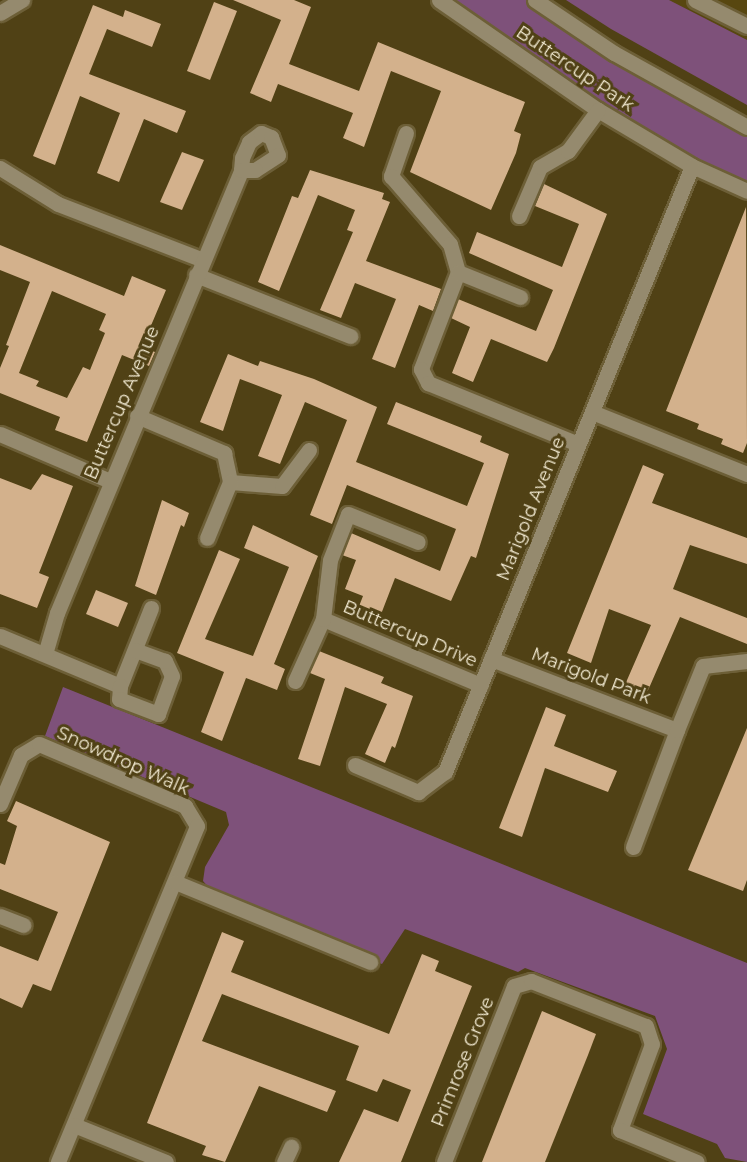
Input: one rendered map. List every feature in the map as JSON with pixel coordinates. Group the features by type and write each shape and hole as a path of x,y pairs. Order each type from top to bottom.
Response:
{"street":[{"path":"0,13 22,0"},
{"name":"Buttercup Park","path":"439,0 598,110 693,166 747,191"},
{"path":"535,0 614,53 747,127"},
{"path":"695,0 747,26"},
{"path":"519,216 540,167 568,151 598,110"},
{"path":"406,133 391,176 450,244 458,272 421,369 428,383 578,444"},
{"name":"Marigold Avenue","path":"355,765 417,792 445,772 693,166"},
{"path":"0,168 58,204 203,260"},
{"name":"Buttercup Avenue","path":"45,654 110,481 241,170"},
{"path":"458,272 520,297"},
{"path":"196,275 350,336"},
{"path":"592,412 747,474"},
{"path":"137,416 224,453 230,482 207,538"},
{"path":"0,434 110,481"},
{"path":"230,482 282,486 309,450"},
{"name":"Buttercup Drive","path":"295,681 323,619 330,560 348,514 418,542"},
{"path":"135,650 165,661 172,676 158,714 119,699 120,686 151,608"},
{"name":"Buttercup Drive","path":"323,619 481,685"},
{"path":"0,636 120,686"},
{"name":"Marigold Park","path":"491,659 677,730"},
{"path":"633,847 703,666 747,661"},
{"name":"Snowdrop Walk","path":"0,804 21,755 39,744 185,806 197,826 58,1162"},
{"path":"175,882 370,962"},
{"path":"0,916 23,925"},
{"name":"Primrose Grove","path":"444,1162 514,986 531,981 646,1026 652,1044 620,1130 698,1162"},
{"path":"74,1125 166,1162"},
{"path":"284,1162 291,1147"}],"shaded area":[{"path":"431,0 534,0 747,127 747,191 598,110"},
{"path":"566,0 669,0 747,40 747,105 611,29"},
{"path":"669,0 747,0 747,40"},
{"path":"63,687 747,963 747,1162 725,1158 717,1144 643,1114 667,1049 655,1016 525,968 518,972 405,929 382,964 217,897 203,881 205,867 229,825 226,812 45,736"}],"building":[{"path":"233,0 294,0 311,7 289,64 359,91 378,42 525,102 514,131 521,134 516,153 491,210 410,172 441,91 391,71 364,147 343,138 353,113 278,84 271,102 250,93 281,20"},
{"path":"214,2 237,11 210,80 187,71"},
{"path":"93,5 123,17 125,10 161,24 152,47 107,29 89,74 186,111 177,133 144,119 119,182 97,173 120,113 80,96 55,165 33,156"},
{"path":"182,152 204,160 182,210 160,202"},
{"path":"310,170 384,193 382,199 390,202 366,261 441,289 433,311 419,305 395,368 372,359 396,299 355,283 341,318 320,310 353,232 347,230 355,210 318,195 279,291 258,282 292,196 298,198"},
{"path":"544,184 607,214 547,362 491,339 473,382 452,373 470,327 451,318 458,299 536,331 553,290 469,253 477,232 562,267 579,224 535,206"},
{"path":"746,207 747,443 743,453 721,444 723,439 697,429 699,424 666,411"},
{"path":"0,245 124,296 132,276 166,290 142,347 155,352 149,366 122,355 87,442 55,430 60,417 0,393 0,368 9,346 6,345 30,282 0,270","holes":["52,291 106,314 99,330 105,333 90,370 83,367 67,398 36,386 39,381 19,373"]},
{"path":"228,354 258,366 260,361 314,379 377,407 356,462 467,506 484,463 387,424 396,402 482,436 480,442 509,454 476,558 471,556 451,601 395,578 378,622 356,614 363,596 345,589 356,560 342,555 351,533 440,571 456,529 347,485 332,524 310,515 347,420 305,402 280,464 258,456 282,395 240,379 223,431 200,422"},
{"path":"643,465 664,474 652,503 747,538 747,564 690,545 673,589 747,618 747,644 680,617 646,695 624,687 651,625 609,609 591,663 567,653"},
{"path":"42,474 73,486 39,573 49,577 37,608 0,594 0,478 31,490"},
{"path":"162,500 189,513 184,527 181,525 156,595 135,586"},
{"path":"253,525 318,556 274,664 285,669 277,690 246,678 222,741 201,732 224,672 177,653 219,550 240,559 205,639 253,656 289,567 244,548"},
{"path":"96,590 128,603 118,627 86,614"},
{"path":"319,651 384,677 381,683 413,696 395,748 392,746 385,763 365,754 387,704 345,687 320,766 298,759 325,679 310,673"},
{"path":"546,707 566,715 554,746 617,771 608,792 545,768 522,837 499,828"},
{"path":"747,728 747,880 743,891 688,870"},
{"path":"16,801 110,842 51,991 33,984 22,1008 0,998 0,946 38,961 58,912 0,889 0,863 5,865 17,826 7,821"},
{"path":"222,932 244,941 231,972 389,1034 422,954 439,961 435,971 472,986 401,1162 339,1162 364,1109 398,1122 411,1090 383,1079 377,1092 346,1080 359,1046 222,994 202,1041 336,1091 327,1112 259,1086 225,1162 202,1155 206,1146 147,1123"},
{"path":"542,1011 596,1034 588,1055 545,1162 482,1162"}]}
